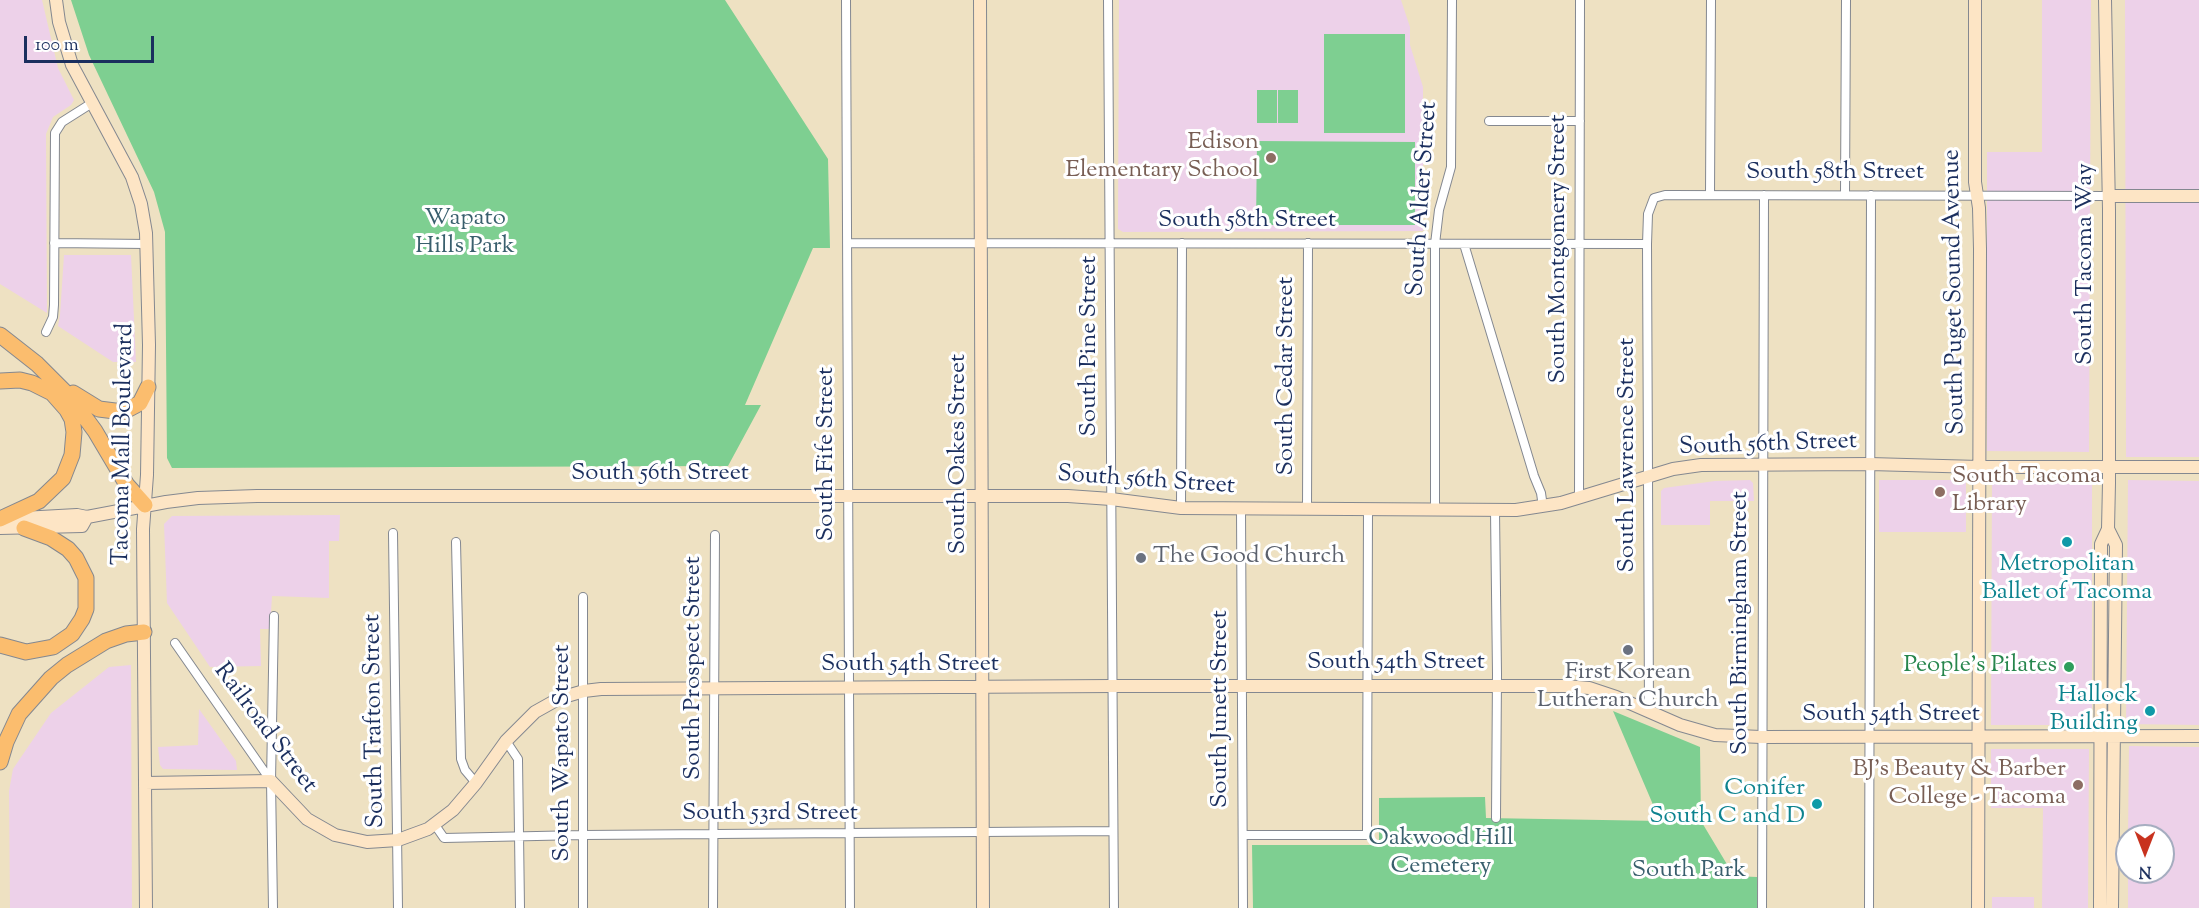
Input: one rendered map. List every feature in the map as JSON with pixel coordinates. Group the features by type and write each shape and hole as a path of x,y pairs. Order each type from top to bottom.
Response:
{"highway":[{"path":"0,335 80,399 99,410 123,412 137,406 148,387"},
{"path":"37,364 82,412 127,485 145,505"},
{"path":"0,381 20,380 52,393 67,410 74,432 72,456 63,478 39,501 0,519"},
{"path":"0,645 26,652 53,647 72,634 82,620 86,609 86,578 75,558 68,549 51,538 24,528"},
{"path":"0,762 14,723 30,700 51,678 106,640 144,632"}],"main road":[{"name":"Tacoma Mall Boulevard","path":"56,0 66,50 78,77 132,177 144,217 147,244 148,387 143,529 146,908"},
{"name":"South Oakes Street","path":"980,0 983,908"},
{"name":"South Puget Sound Avenue","path":"1975,0 1976,195 1979,208 1980,249 1978,908"},
{"name":"South Tacoma Way","path":"2100,908 2101,544 2108,529 2109,466 2109,196 2105,0"},
{"name":"South 58th Street","path":"2109,196 2199,196"},
{"name":"South 56th Street","path":"0,519 77,515 87,517 145,505 198,498 257,496 1068,496 1181,508 1435,508 1495,511 1543,507 1686,466 1870,464 2199,467"},
{"name":"South 56th Street","path":"0,528 82,526 87,517"},
{"name":"South Tacoma Way","path":"2108,529 2116,545 2112,908"},
{"name":"South 54th Street","path":"584,691 849,687 1565,686 1589,688 1706,733 1761,737 2199,736"},
{"path":"435,825 453,810 506,741 535,712 560,698 584,691"},
{"name":"Railroad Street","path":"271,781 307,819 335,835 367,842 398,840 435,825"},
{"path":"145,783 271,781"}],"street":[{"name":"South Fife Street","path":"846,0 849,908"},
{"name":"South Pine Street","path":"1108,0 1114,908"},
{"name":"South Alder Street","path":"1435,508 1435,244 1439,210 1451,167 1452,0"},
{"name":"South Montgomery Street","path":"1579,498 1580,0"},
{"path":"1710,195 1711,0"},
{"path":"1845,195 1846,0"},
{"path":"46,332 54,310 55,133 62,122 92,103"},
{"path":"1489,121 1580,121"},
{"name":"South 58th Street","path":"1653,200 1665,195 2109,196"},
{"name":"South Birmingham Street","path":"1762,908 1764,195"},
{"path":"1869,908 1871,195"},
{"name":"South Lawrence Street","path":"1649,711 1647,244 1648,214 1653,200"},
{"path":"54,243 147,244"},
{"name":"South 58th Street","path":"847,243 1647,244"},
{"path":"1181,508 1182,243"},
{"name":"South Cedar Street","path":"1307,508 1308,243"},
{"path":"1464,244 1541,493 1543,507"},
{"path":"1243,835 1367,835 1368,508"},
{"name":"South Junett Street","path":"1241,509 1243,908"},
{"path":"1495,511 1496,818"},
{"name":"South Trafton Street","path":"393,533 398,908"},
{"name":"South Prospect Street","path":"713,908 715,535"},
{"path":"456,542 461,759 463,769 476,783"},
{"name":"South Wapato Street","path":"583,597 583,908"},
{"path":"273,908 271,781 274,616"},
{"name":"Railroad Street","path":"175,643 271,781"},
{"path":"506,741 518,759 520,908"},
{"name":"South 53rd Street","path":"435,825 444,838 1113,831"}],"shaded area":[{"path":"0,0 42,0 58,68 74,100 71,105 53,117 46,134 47,313 0,284"},
{"name":"Edison Elementary School","path":"1119,0 1401,0 1410,27 1410,45 1423,87 1423,231 1123,232 1118,229"},
{"path":"2042,0 2091,0 2089,452 1987,451 1987,152 2042,152"},
{"path":"2125,0 2199,0 2199,457 2126,457"},
{"path":"64,255 131,255 136,362 113,362 58,326"},
{"path":"1750,480 1753,483 1754,501 1710,501 1710,525 1661,525 1661,491 1664,488 1715,481"},
{"path":"1879,480 1966,480 1966,532 1879,532"},
{"path":"1992,480 2092,480 2092,725 1991,725"},
{"path":"2128,480 2199,481 2199,725 2126,724"},
{"path":"340,515 339,541 329,541 329,598 272,596 270,629 260,629 261,666 210,667 167,603 164,524 172,516"},
{"path":"131,665 132,908 10,908 9,791 13,769 51,713 109,667"},
{"path":"199,709 236,761 237,770 163,769 160,765 158,747 198,745"},
{"path":"2129,746 2199,747 2199,908 2128,908 2128,884 2175,884 2175,824 2128,824"},
{"path":"1991,749 2089,749 2088,908 2042,908 2043,808 1991,808"},
{"path":"1992,897 2034,897 2034,908 1992,908"}],"green space":[{"name":"Wapato Hills Park","path":"71,0 725,0 828,159 830,248 813,248 745,405 761,405 728,466 172,468 167,458 165,232 154,192 89,55"},
{"path":"1324,34 1405,34 1405,133 1324,133"},
{"path":"1257,90 1277,90 1277,123 1257,123"},
{"path":"1278,90 1298,90 1298,123 1278,123"},
{"path":"1257,141 1415,142 1415,225 1256,225"},
{"name":"Oakwood Hill Cemetery","path":"1613,711 1700,747 1701,821 1734,876 1757,877 1757,908 1253,908 1252,845 1379,845 1379,798 1485,797 1486,818 1660,821"}],"place":[{"name":"Edison Elementary School","path":"1271,158"},
{"name":"South Tacoma Library","path":"1940,492"},
{"name":"Metropolitan Ballet of Tacoma","path":"2067,542"},
{"name":"The Good Church","path":"1141,558"},
{"name":"First Korean Lutheran Church","path":"1628,650"},
{"name":"People's Pilates","path":"2069,667"},
{"name":"Hallock Building","path":"2150,711"},
{"name":"BJ's Beauty & Barber College - Tacoma","path":"2078,785"},
{"name":"Conifer South C and D","path":"1817,804"}],"park label":[{"name":"South Park","path":"1689,872"}]}
